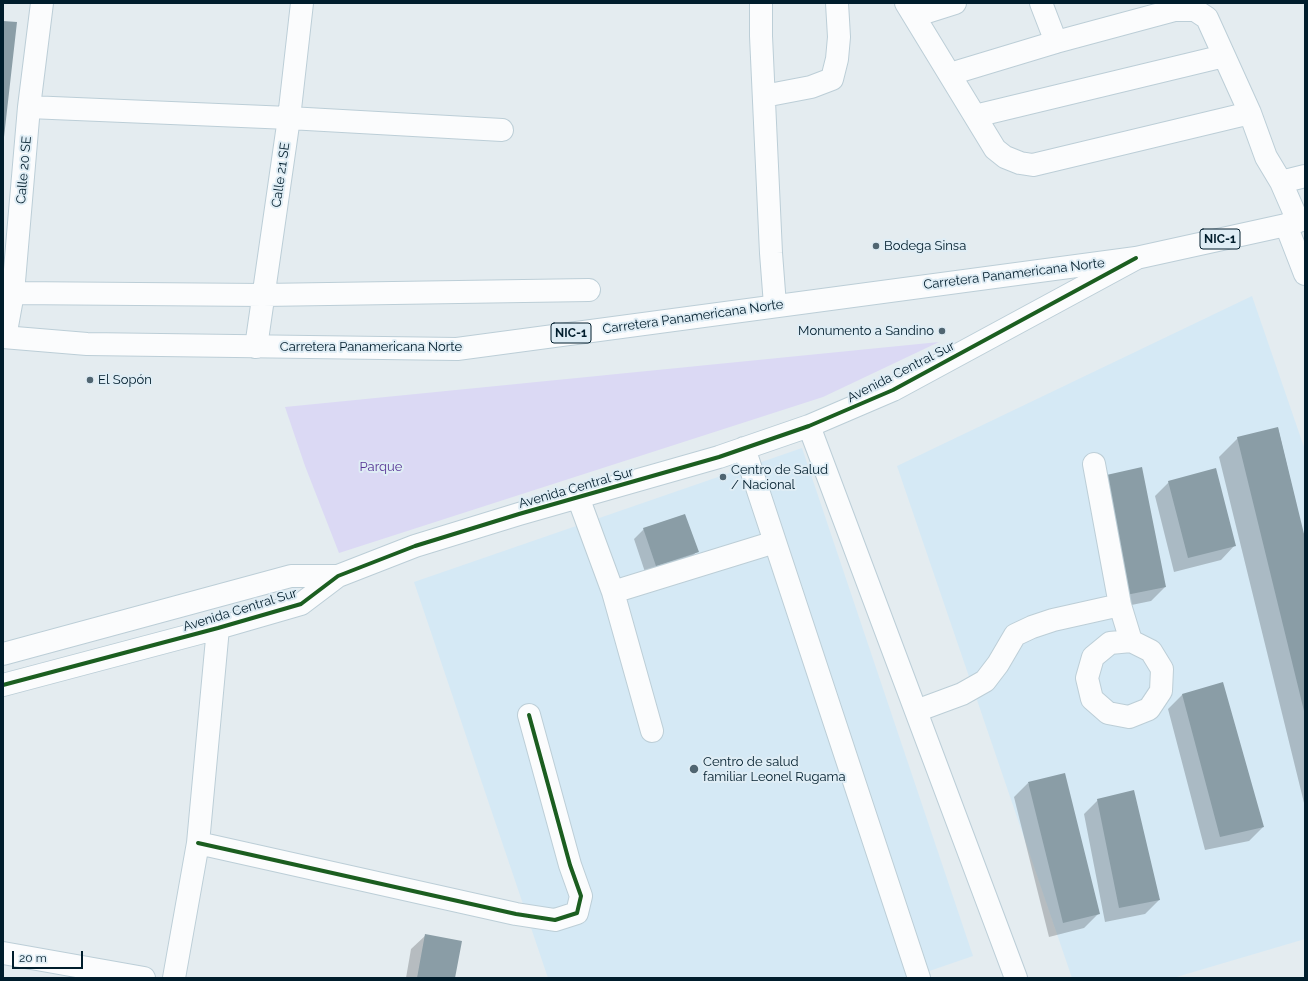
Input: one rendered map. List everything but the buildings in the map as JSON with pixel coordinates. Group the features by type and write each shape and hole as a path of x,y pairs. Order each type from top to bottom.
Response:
{"main road":[{"name":"Calle 20 SE","path":"4,337 42,3"},
{"name":"Calle 21 SE","path":"256,347 289,118 302,3"},
{"path":"761,3 771,253 775,305"},
{"path":"764,96 812,87 832,79 837,59 839,37 837,3"},
{"path":"956,3 910,9 995,149 1005,157 1020,163 1033,165 1250,113"},
{"path":"1041,3 1056,42"},
{"path":"950,74 1056,42 1175,10 1195,10 1207,18 1250,113 1266,157 1280,182 1297,221 1305,274"},
{"path":"975,116 1224,56"},
{"path":"29,107 289,118 502,130"},
{"path":"1280,182 1305,176"},
{"name":"Carretera Panamericana Norte","path":"4,337 87,344 457,349 775,305 1136,258 1297,221"},
{"name":"Avenida Central Sur","path":"3,685 218,628 301,604 338,576 415,546 578,497 719,457 809,426 893,390 1136,258"},
{"path":"8,292 264,295 589,290"},
{"path":"809,426 1016,978"},
{"path":"744,448 919,978"},
{"path":"1094,464 1120,605 1132,641"},
{"path":"578,497 613,592 652,730"},
{"path":"613,592 775,542"},
{"name":"Avenida Central Sur","path":"3,654 290,576 338,576"},
{"path":"916,711 962,694 985,680 998,664 1016,635 1032,627 1053,620 1120,605"},
{"path":"174,978 198,843 218,628"},
{"path":"198,843 516,914 555,920 577,913 582,896 570,865 529,715"},
{"path":"3,953 144,978"}],"shaded area":[{"path":"1252,296 1305,450 1305,939 1173,978 1072,978 897,466"},
{"name":"Centro de salud familiar Leonel Rugama","path":"802,448 973,956 909,978 548,978 414,582"}],"green space":[{"name":"Parque","path":"939,342 823,397 339,553 305,466 285,407"}],"cycle path":[{"path":"3,685 218,628 301,604 338,576 415,546 519,514 719,457 809,426 893,390 1136,258"},
{"path":"198,843 516,914 555,920 577,913 581,896 570,865 529,715"}],"place":[{"name":"Bodega Sinsa","path":"876,246"},
{"name":"Monumento a Sandino","path":"942,331"},
{"name":"El Sopón","path":"90,380"},
{"name":"Centro de Salud / Nacional","path":"723,477"},
{"name":"Centro de salud familiar Leonel Rugama","path":"694,769"}]}
